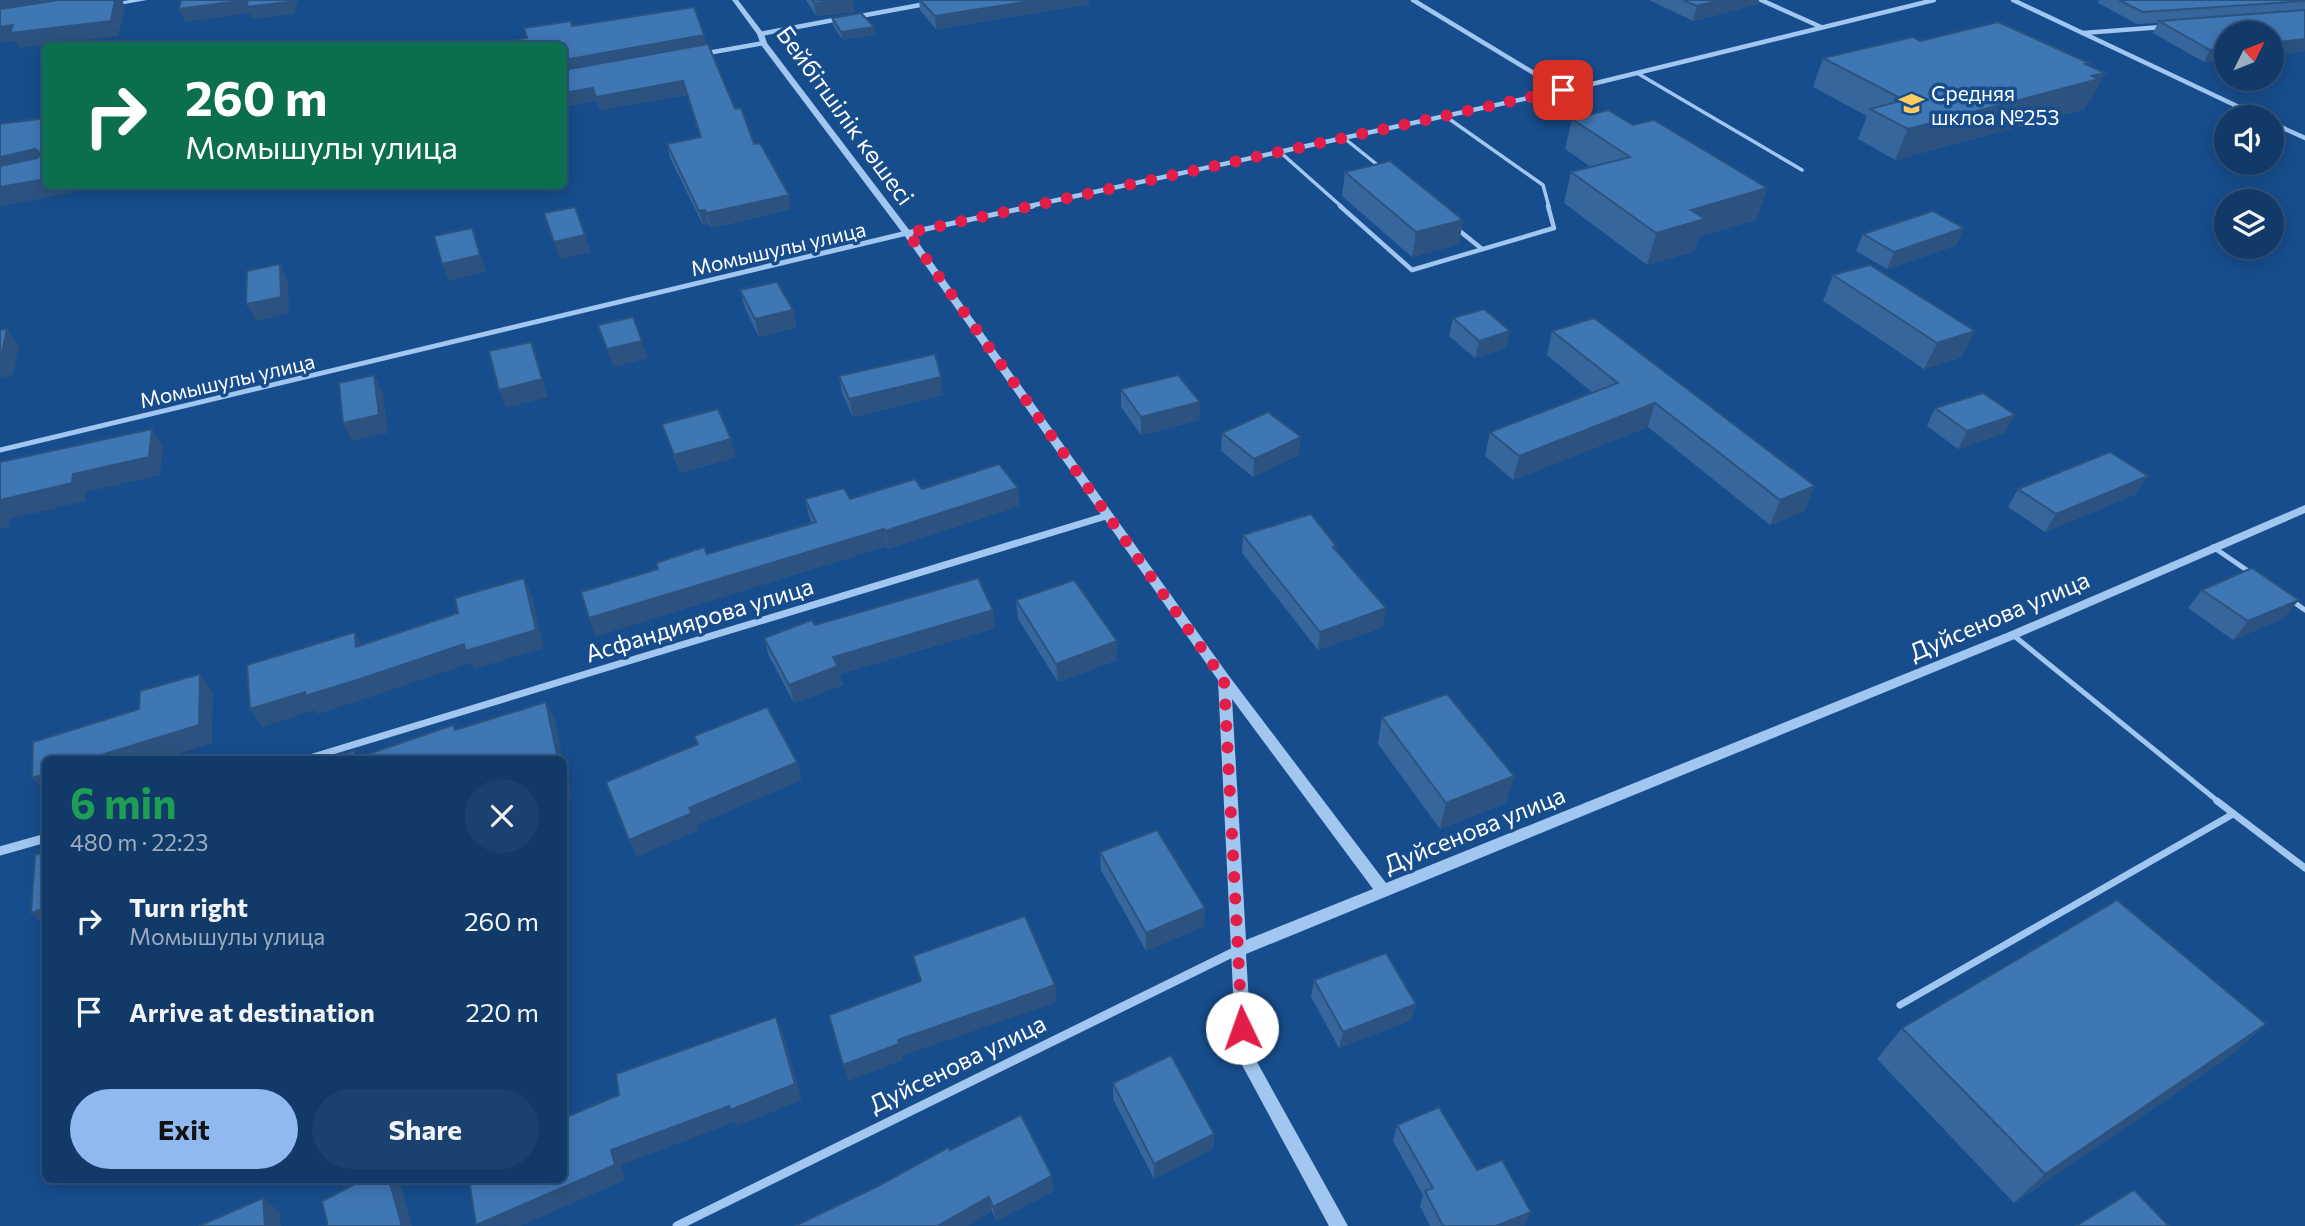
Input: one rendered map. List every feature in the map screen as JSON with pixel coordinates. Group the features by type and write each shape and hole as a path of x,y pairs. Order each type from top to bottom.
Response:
{"street":[{"path":"104,6 144,0"},
{"name":"Бейбітшілік көшесі","path":"735,0 908,233 1224,680 1382,891"},
{"path":"853,17 947,0"},
{"path":"1413,0 1563,90"},
{"path":"1761,0 1823,27"},
{"name":"Момышулы улица","path":"0,450 908,233 1563,90 1934,0"},
{"path":"2013,0 2235,105"},
{"path":"697,55 840,19"},
{"path":"2083,33 2166,27"},
{"path":"2284,128 2305,138"},
{"name":"Дуйсенова улица","path":"677,1226 1238,950 2013,635 2305,509"},
{"name":"Асфандиярова улица","path":"316,756 1106,516"},
{"path":"1224,680 1244,1054 1339,1226"},
{"path":"0,851 42,839"}],"lane":[{"path":"1637,73 1802,170"},
{"path":"1280,152 1412,270 1554,228 1543,185 1445,116"},
{"path":"1344,138 1387,172"},
{"path":"1451,223 1482,249"},
{"path":"2213,547 2259,579"},
{"path":"2282,594 2305,610"},
{"path":"2013,635 2233,814 2305,868"},
{"path":"1900,1005 2233,814"}],"building":[{"path":"59,0 115,0 111,21 10,33 13,25 0,27 0,9"},
{"path":"181,0 247,0 179,9"},
{"path":"248,0 289,0 289,2 246,7"},
{"path":"812,0 839,0 814,3"},
{"path":"920,0 1037,0 935,16"},
{"path":"1683,0 1721,0 1697,6"},
{"path":"2119,0 2305,0 2305,1 2143,12"},
{"path":"694,7 704,35 567,59 567,42 501,42 527,38 524,28 571,21 572,26"},
{"path":"2305,10 2305,39 2284,42 2284,21 2214,21 2214,50 2210,50 2159,21"},
{"path":"861,13 874,27 841,32 832,18"},
{"path":"1998,22 2089,63 2085,64 2105,73 2092,76 2099,79 1908,129 1870,109 1904,100 1823,58 1913,37 1920,41"},
{"path":"708,44 735,109 741,108 754,144 760,143 789,195 707,213 705,210 699,211 667,144 701,137 683,81 596,97 593,88 567,92 567,69"},
{"path":"1608,110 1633,125 1654,120 1767,188 1691,210 1705,219 1656,233 1571,172 1630,157 1572,119"},
{"path":"42,119 42,180 0,187 0,166 37,158 41,154 35,149 0,157 0,124"},
{"path":"1390,161 1463,220 1416,232 1345,172"},
{"path":"575,207 585,235 554,242 544,213"},
{"path":"1933,211 1964,228 1894,252 1863,234"},
{"path":"472,228 480,255 442,264 434,236"},
{"path":"280,264 281,297 246,304 247,271"},
{"path":"1870,265 1975,331 1937,343 1833,275"},
{"path":"777,282 793,310 755,319 740,290"},
{"path":"1484,309 1510,331 1479,341 1453,318"},
{"path":"633,317 642,341 607,349 598,325"},
{"path":"1594,318 1815,486 1780,500 1655,403 1519,456 1490,432 1618,383 1552,331"},
{"path":"7,329 1,357 0,357 0,330"},
{"path":"531,342 542,379 499,390 489,351"},
{"path":"935,354 941,377 849,399 839,376"},
{"path":"374,375 379,415 343,423 339,383"},
{"path":"1178,375 1200,402 1141,417 1121,389"},
{"path":"1983,393 2015,415 1967,431 1935,408"},
{"path":"718,409 731,439 674,455 662,424"},
{"path":"1268,412 1301,437 1254,459 1222,433"},
{"path":"152,429 149,457 73,474 72,483 0,500 0,462"},
{"path":"2110,452 2148,476 2056,514 2018,489"},
{"path":"999,464 1018,488 885,531 884,529 589,618 581,592 658,569 656,563 704,547 707,554 816,522 805,499 844,488 850,499 915,479 922,489"},
{"path":"1311,514 1336,546 1333,547 1386,608 1320,632 1243,535"},
{"path":"2252,568 2299,600 2248,621 2202,590"},
{"path":"524,578 536,630 465,651 464,644 305,696 305,692 250,709 247,665 355,632 356,647 458,613 455,598"},
{"path":"978,578 993,610 833,657 838,666 789,685 764,638 812,620 815,625"},
{"path":"1074,580 1117,641 1056,664 1016,600"},
{"path":"200,674 199,725 98,756 42,756 42,775 32,778 33,742 139,709 140,691"},
{"path":"1447,694 1514,776 1446,803 1382,717"},
{"path":"546,702 557,756 363,756 453,725 455,730"},
{"path":"767,707 797,762 689,808 692,813 629,840 606,782 698,744 694,736"},
{"path":"354,751 354,756 338,756"},
{"path":"1157,830 1205,908 1146,933 1100,852"},
{"path":"42,853 42,909 31,913 35,855"},
{"path":"2117,900 2266,1024 2045,1174 1902,1028"},
{"path":"1025,916 1055,985 898,1040 899,1044 843,1065 829,1015 921,981 913,956"},
{"path":"1386,953 1416,1004 1343,1032 1314,980"},
{"path":"776,1017 795,1084 730,1110 729,1106 611,1150 615,1165 476,1225 469,1183 567,1183 567,1117 619,1095 616,1074"},
{"path":"1171,1055 1214,1134 1154,1164 1113,1083"},
{"path":"1439,1107 1477,1170 1502,1160 1531,1212 1496,1226 1443,1226 1425,1191 1433,1188 1397,1125"},
{"path":"1021,1115 1052,1176 993,1207 989,1197 937,1226 795,1226 878,1186 949,1147 950,1150"},
{"path":"357,1183 390,1183 402,1226 328,1226 322,1201"},
{"path":"2134,1190 2169,1226 2076,1226"},
{"path":"263,1198 265,1226 199,1226"}],"place":[{"name":"Средняя шклоа №253","path":"1911,104"}],"route":[{"path":"1242,1028 1224,680 908,233 1563,90"}]}
